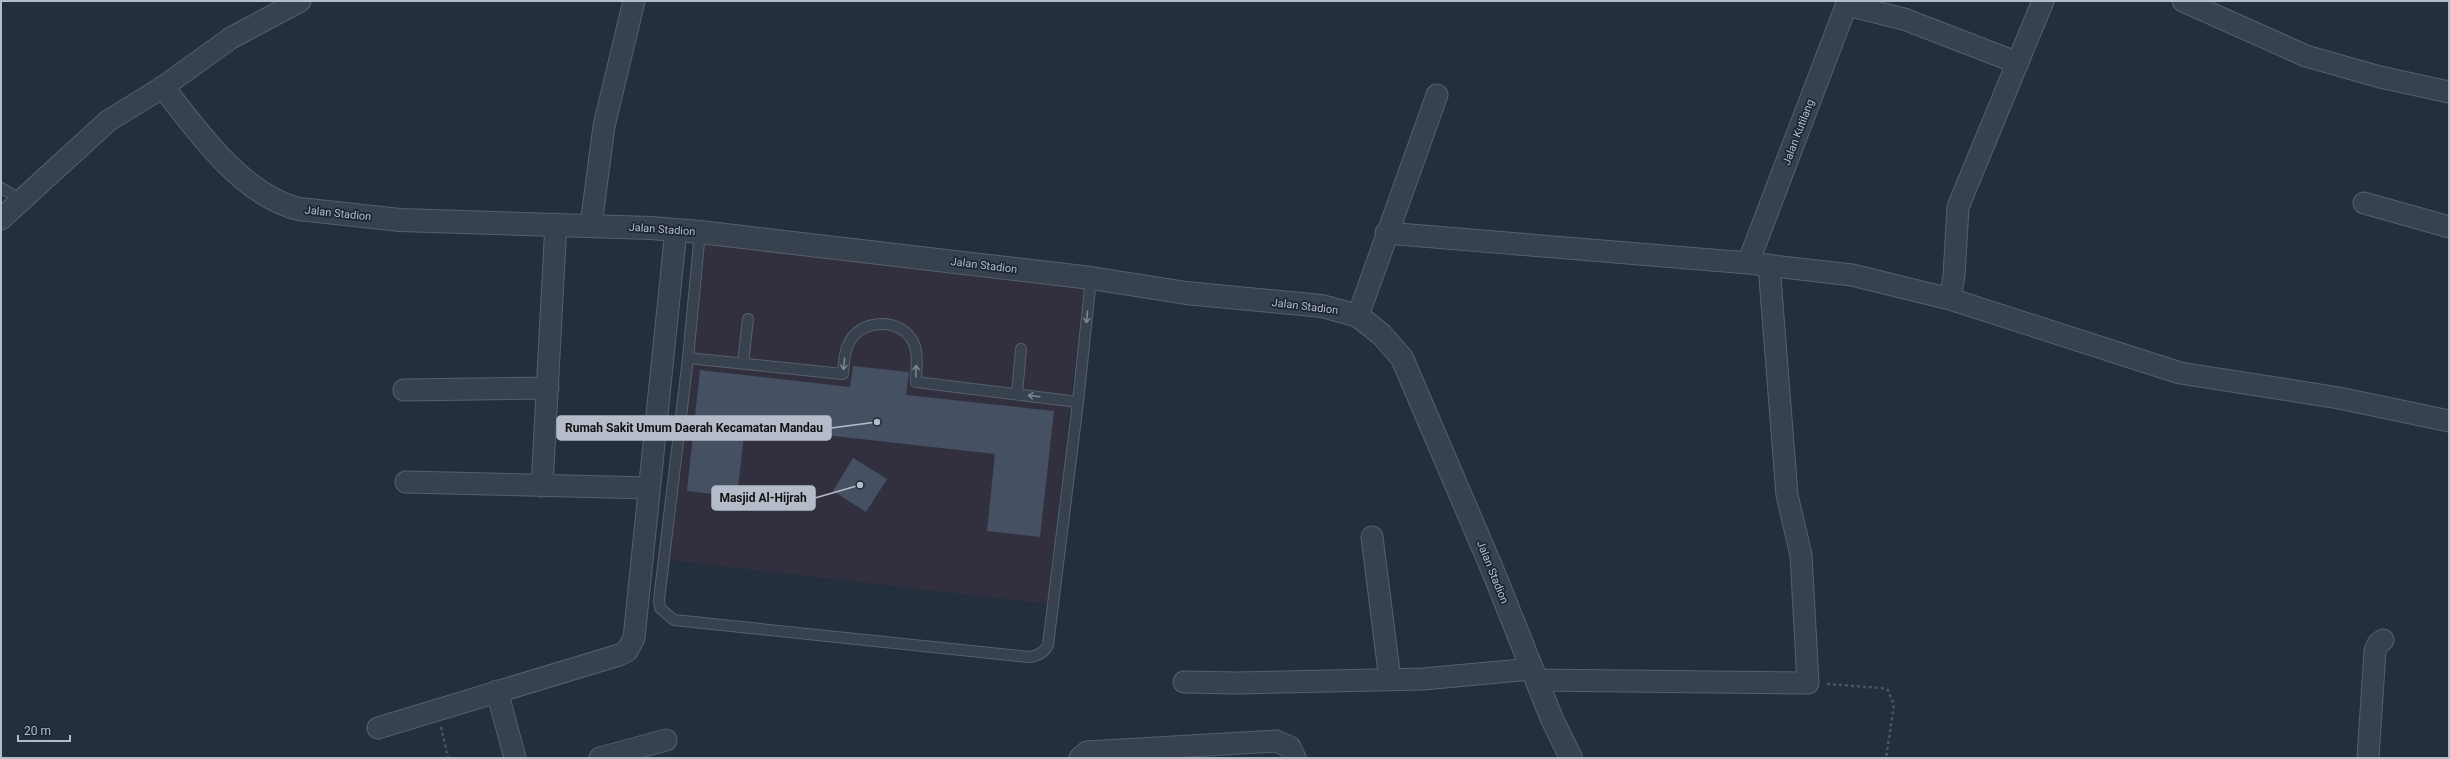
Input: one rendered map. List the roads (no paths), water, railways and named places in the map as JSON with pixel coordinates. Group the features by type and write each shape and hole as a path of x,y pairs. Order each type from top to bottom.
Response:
{"street":[{"path":"1,219 20,199 108,121 163,87 231,38 300,1"},
{"path":"591,225 604,126 634,1"},
{"path":"1950,299 1954,276 1958,207 2043,1"},
{"path":"2183,1 2306,56 2380,77 2449,92"},
{"path":"1848,3 1904,19 2018,63"},
{"name":"Jalan Kutilang","path":"1748,263 1848,3"},
{"name":"Jalan Stadion","path":"163,87 194,127 224,159 266,197 285,206 400,220 591,225 700,232 1091,278 1186,293 1322,306 1358,316 1382,334 1402,358 1493,571 1533,674 1571,758"},
{"path":"1358,316 1386,233 1437,95"},
{"path":"2364,203 2449,227"},
{"path":"542,486 556,224"},
{"path":"378,728 438,712 497,691 618,655 631,646 634,638 676,230"},
{"path":"1386,233 1748,263 1852,275 1950,299 2180,373 2339,398 2449,421"},
{"path":"1184,682 1237,683 1390,680 1533,674 1808,683 1801,555 1787,495 1769,265"},
{"path":"404,390 548,388"},
{"path":"406,482 649,488"},
{"path":"1372,537 1390,680"},
{"path":"2368,758 2375,651 2378,644 2383,640"},
{"path":"497,691 515,758"},
{"path":"600,758 666,740"},
{"path":"1080,758 1087,752 1171,753 1234,751 1276,741 1290,747 1296,758"}],"lane":[{"path":"1,188 20,199"},
{"path":"700,232 688,358 660,600 660,608 665,615 674,620 681,621 1029,657 1036,656 1045,651 1048,645 1078,402 1091,278"},
{"path":"743,363 748,319"},
{"path":"688,358 843,374 845,351 850,340 869,325 880,323 894,325 910,338 916,350 916,382 1078,402"},
{"path":"1017,394 1021,349"}],"place":[{"name":"Rumah Sakit Umum Daerah Kecamatan Mandau","path":"877,422"},
{"name":"Masjid Al-Hijrah","path":"860,485"}]}
